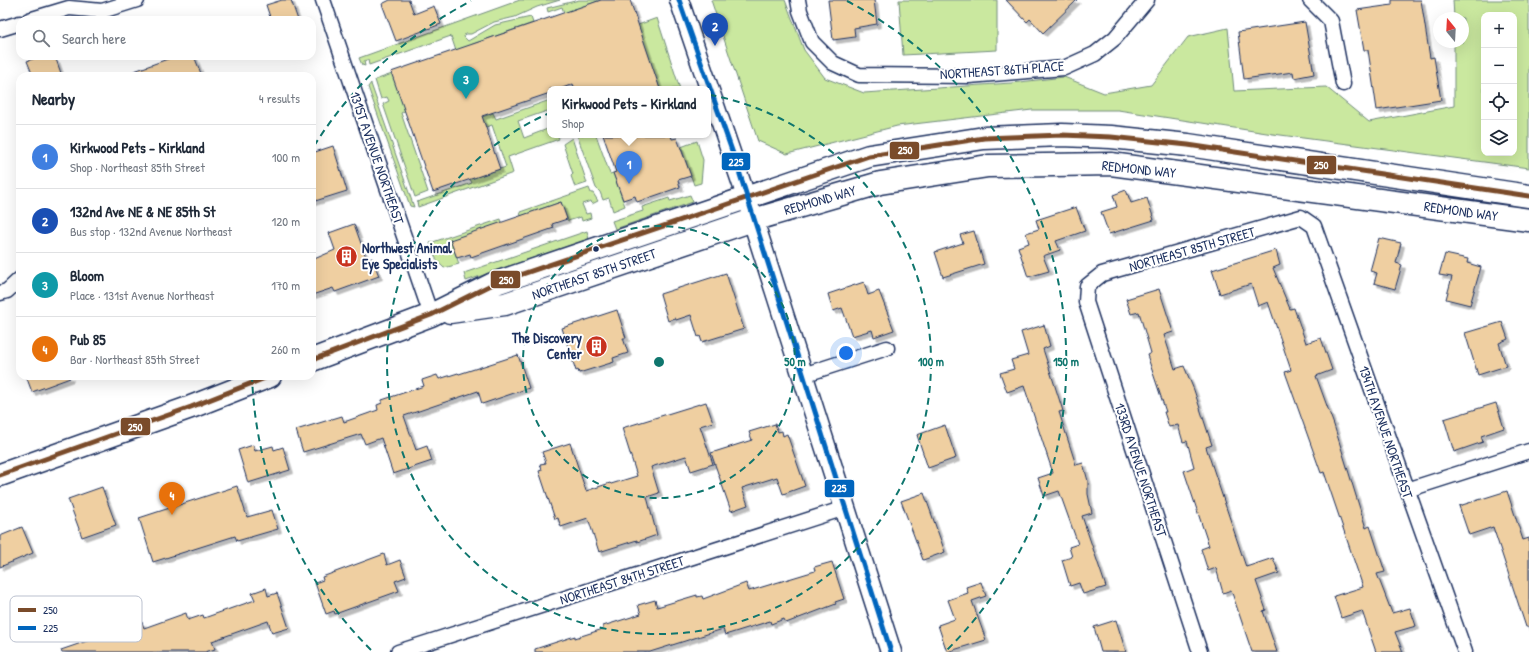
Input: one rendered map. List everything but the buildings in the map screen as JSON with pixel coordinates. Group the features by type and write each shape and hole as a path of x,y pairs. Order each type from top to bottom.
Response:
{"main road":[{"name":"REDMOND WAY","path":"747,198 870,156 984,138 1062,135 1111,137 1188,145 1529,196"},
{"name":"REDMOND WAY","path":"753,220 880,184 988,166 1111,164 1529,220"},
{"name":"NORTHEAST 85TH STREET","path":"316,358 431,315 494,284 747,198"},
{"name":"NORTHEAST 85TH STREET","path":"431,315 505,304 753,220"},
{"path":"753,220 891,652"},
{"path":"0,475 191,407 260,380"}],"street":[{"path":"38,16 67,4 102,11 137,0"},
{"name":"131ST AVENUE NORTHEAST","path":"324,0 431,315"},
{"path":"680,0 709,86"},
{"name":"NORTHEAST 86TH PLACE","path":"798,0 800,11 812,42 833,63 859,75 969,76 1064,68 1095,54 1115,38 1147,0"},
{"path":"1310,0 1331,21 1343,84"},
{"path":"0,29 16,24"},
{"path":"711,92 753,220"},
{"name":"NORTHEAST 85TH STREET","path":"1087,286 1102,274 1301,217"},
{"name":"134TH AVENUE NORTHEAST","path":"1301,217 1314,226 1465,652"},
{"path":"0,293 7,291 16,283"},
{"name":"133RD AVENUE NORTHEAST","path":"1087,286 1086,302 1200,652"},
{"path":"803,375 887,348"},
{"path":"1407,490 1529,451"},
{"name":"NORTHEAST 84TH STREET","path":"398,652 845,508"}],"green space":[{"path":"520,0 560,0 537,7 515,17 494,22 471,34 465,34 464,37 468,41 495,25 531,17 533,23 473,44 457,54 451,36 369,65 368,60 364,61 365,66 362,65 359,58"},
{"path":"579,0 601,0 564,13 562,7 548,12 547,8"},
{"path":"711,0 785,0 804,50 825,78 864,93 1011,83 1064,77 1104,93 1151,85 1188,37 1228,28 1234,91 1326,87 1369,122 1454,106 1454,48 1469,48 1469,12 1454,12 1453,0 1529,0 1529,168 1273,134 1118,110 1032,110 897,126 787,154 758,141"},
{"path":"899,0 997,0 997,50 903,55"},
{"path":"657,18 679,86 659,86 638,25"},
{"path":"392,74 407,110 401,113 428,192 415,197 383,104 389,101 387,97 381,99 375,80"},
{"path":"371,83 414,207 410,206 368,87"},
{"path":"547,101 547,111 518,121 524,138 547,129 547,138 559,139 508,157 513,173 418,207 417,202 472,183 470,179 506,167 492,125 486,127 482,117 493,113 496,119"},
{"path":"572,138 587,183 575,187 571,176 573,174 563,144"},
{"path":"578,138 597,138 610,174 613,173 625,206 613,211 609,198 603,200 600,192 596,188"},
{"path":"697,141 703,160 701,183 694,185 681,147"},
{"path":"589,188 591,193 593,193 598,201 592,204 591,201 582,204 586,214 590,213 591,218 582,221 581,217 568,221 561,202 521,216 520,212"},
{"path":"690,195 693,202 615,229 612,221 643,211 642,207 669,198 670,201"},
{"path":"501,219 502,223 451,241 459,264 444,268 437,261 430,243"},
{"path":"587,231 589,239 466,281 464,273"}],"transit line":[{"name":"225","path":"679,0 709,86"},
{"name":"225","path":"711,91 737,165 891,652"},
{"name":"250","path":"316,358 431,315 493,284 869,156 984,138 1062,135 1111,137 1188,145 1529,196"},
{"name":"250","path":"0,475 191,407 260,380"}],"place":[{"name":"132nd Ave NE & NE 85th St","path":"715,46"},
{"name":"Bloom","path":"466,99"},
{"name":"Kirkwood Pets - Kirkland","path":"629,184"},
{"name":"Northwest Animal Eye Specialists","path":"346,256"},
{"name":"The Discovery Center","path":"597,346"},
{"name":"Pub 85","path":"172,515"}]}
